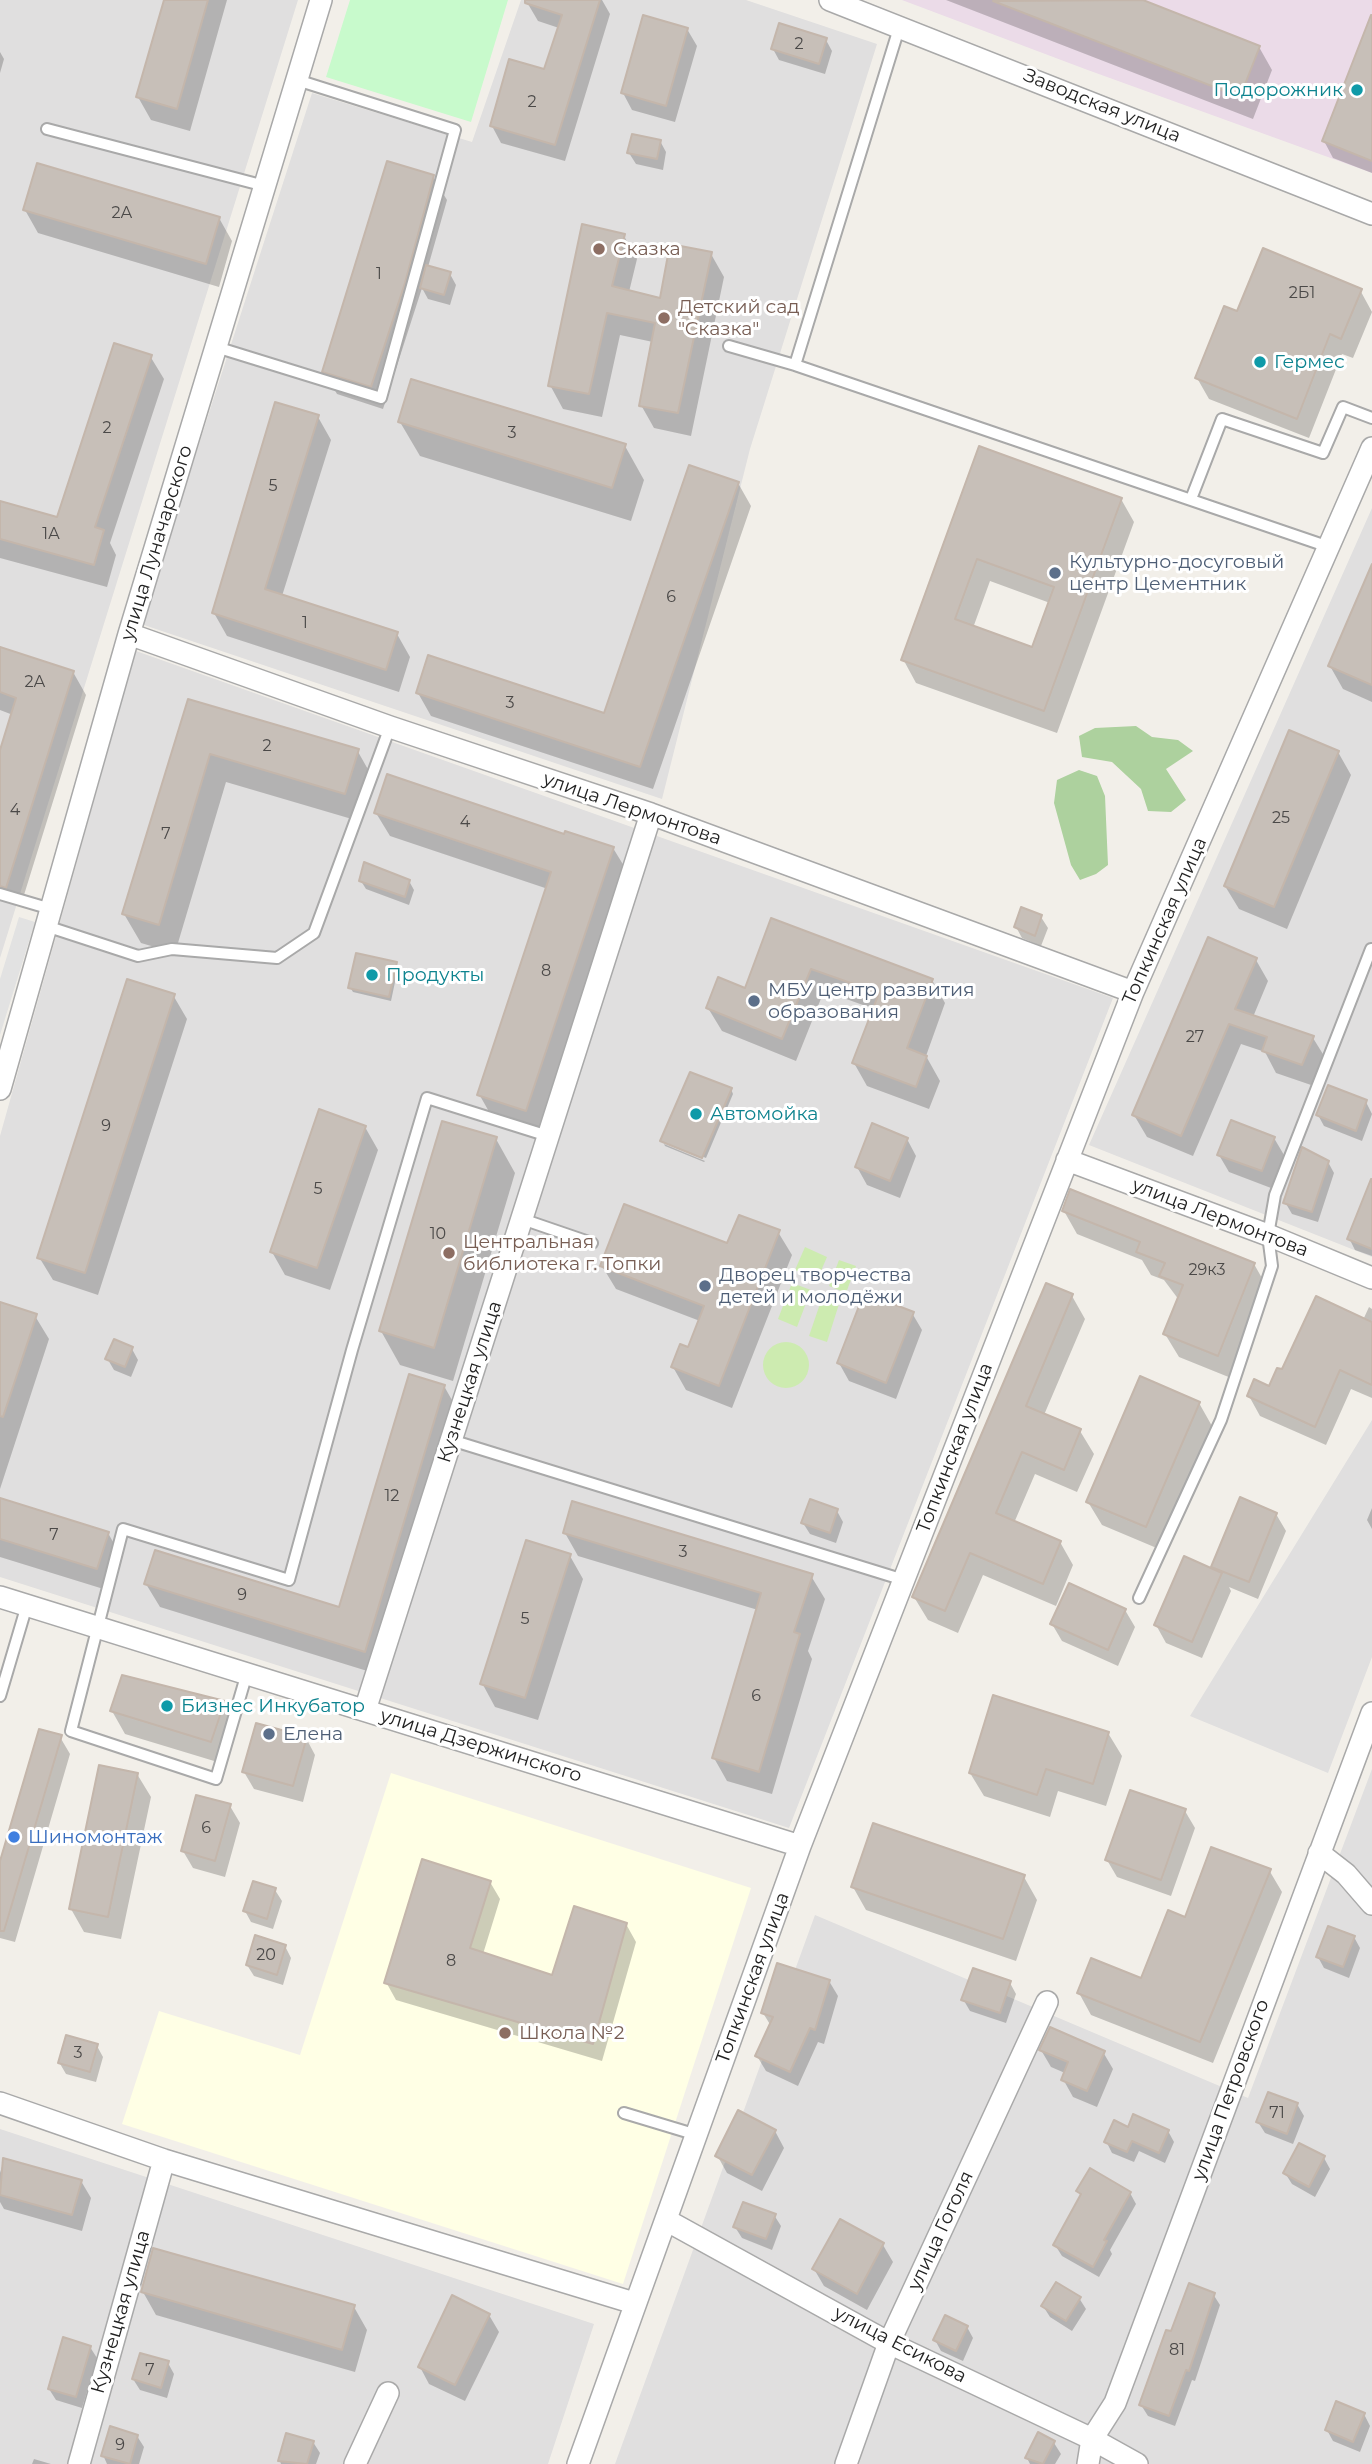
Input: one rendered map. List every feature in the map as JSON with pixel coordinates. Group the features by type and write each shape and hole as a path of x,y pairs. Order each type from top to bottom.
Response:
{"street":[{"name":"улица Луначарского","path":"0,1089 129,634 321,0"},
{"name":"Заводская улица","path":"830,0 1372,214"},
{"name":"Топкинская улица","path":"578,2464 800,1846 1133,992 1372,447"},
{"name":"улица Лермонтова","path":"129,634 390,727 651,814 1133,992"},
{"name":"Кузнецкая улица","path":"365,1710 651,814"},
{"name":"улица Лермонтова","path":"1067,1160 1268,1234 1372,1278"},
{"name":"улица Дзержинского","path":"0,1597 800,1846"},
{"name":"улица Петровского","path":"1088,2464 1092,2439 1115,2403 1372,1713"},
{"path":"1319,1853 1346,1874 1372,1904"},
{"name":"улица Гоголя","path":"846,2464 889,2343 1047,2002"},
{"path":"0,2103 164,2161 634,2304"},
{"name":"Кузнецкая улица","path":"79,2464 164,2161"},
{"name":"улица Есикова","path":"666,2221 889,2343 1092,2439 1137,2464"},
{"path":"355,2464 387,2393"}],"lane":[{"path":"795,365 900,26"},
{"path":"216,347 381,398 455,130 297,80"},
{"path":"47,129 265,186"},
{"path":"729,346 795,365 1329,547"},
{"path":"1191,499 1222,419 1324,453 1343,407 1372,418"},
{"path":"0,894 138,956 173,949 277,958 314,933 390,727"},
{"path":"1139,1598 1221,1420 1272,1266 1268,1234 1275,1195 1371,949"},
{"path":"247,1673 216,1779 71,1731 123,1529 289,1580 352,1350 427,1098 548,1136"},
{"path":"522,1219 592,1243"},
{"path":"451,1440 904,1580"},
{"path":"0,1696 27,1605"},
{"path":"624,2113 697,2134"}],"shaded area":[{"path":"0,0 298,0 0,958"},
{"path":"521,0 746,0 877,44 750,449 662,799 141,624 312,93 472,142"},
{"path":"902,0 1372,0 1372,173 1085,69"},
{"path":"1372,508 1372,1257 1089,1145"},
{"path":"136,651 1113,998 789,1828 0,1577 0,1136"},
{"path":"19,917 35,922 0,1035 0,979"},
{"path":"1372,1420 1372,1657 1328,1773 1190,1716"},
{"path":"1372,1769 1372,2464 615,2464 815,1915 1248,2098"},
{"name":"Школа №2","path":"391,1773 751,1888 623,2284 122,2124 159,2011 300,2055"},
{"path":"0,2129 594,2324 548,2464 0,2464"}],"green space":[{"path":"350,0 508,0 471,122 326,77"},
{"path":"1136,726 1152,737 1178,740 1193,751 1166,769 1186,800 1171,812 1148,811 1141,789 1112,762 1082,757 1079,736 1095,728"},
{"path":"1079,770 1097,776 1105,796 1108,865 1096,874 1080,880 1071,865 1054,803 1057,780"},
{"path":"805,1247 827,1257 817,1280 795,1270"},
{"path":"839,1260 856,1266 846,1293 829,1286"},
{"path":"792,1283 811,1290 797,1327 778,1319"},
{"path":"822,1298 839,1304 827,1342 809,1336"},
{"path":"786,1342 802,1349 809,1365 802,1381 786,1388 770,1381 763,1365 770,1349"}],"building":[{"path":"164,0 208,0 177,109 136,97"},
{"path":"525,0 600,0 555,145 490,126 509,59 544,69 562,15 525,3"},
{"path":"1143,0 1260,46 1240,97 993,1"},
{"path":"643,15 688,28 666,106 621,93"},
{"name":"Подорожник","path":"1372,15 1372,161 1322,141"},
{"path":"779,23 827,38 819,64 771,49"},
{"path":"632,134 661,140 657,159 627,153"},
{"path":"387,161 434,175 405,283 371,387 322,372"},
{"path":"37,163 220,217 206,264 23,210"},
{"name":"Детский сад \"Сказка\"","path":"582,224 625,234 612,286 660,298 670,244 712,252 678,413 639,406 655,323 607,313 589,394 548,386"},
{"path":"1263,248 1362,289 1341,339 1330,334 1297,419 1195,378 1224,306 1237,311"},
{"path":"426,265 451,272 444,295 420,288"},
{"path":"114,343 152,355 95,527 104,530 94,565 0,539 0,501 57,517"},
{"path":"411,379 626,444 612,488 398,422"},
{"path":"275,402 319,415 265,589 398,632 386,670 212,613"},
{"name":"Культурно-досуговый центр Цементник","path":"979,446 1122,498 1044,711 901,660","holes":["977,559 1054,587 1032,647 955,619"]},
{"path":"689,465 739,482 640,767 416,693 428,655 604,713"},
{"path":"1372,564 1372,685 1328,666"},
{"path":"0,647 74,671 6,888 0,886 0,750 16,698 0,692"},
{"path":"188,699 359,749 345,794 210,754 159,925 122,914"},
{"path":"1289,730 1339,751 1274,907 1224,886"},
{"path":"387,774 564,834 565,831 614,847 526,1111 477,1095 551,872 374,813"},
{"path":"364,862 410,880 405,897 359,881"},
{"path":"1021,907 1042,915 1035,936 1014,927"},
{"name":"МБУ центр развития образования","path":"771,918 933,979 907,1048 927,1056 916,1087 852,1063 879,993 811,969 782,1039 706,1008 718,977 745,988"},
{"path":"1208,937 1257,958 1235,1009 1314,1036 1302,1065 1262,1051 1267,1037 1229,1024 1181,1136 1132,1115"},
{"name":"Продукты","path":"356,953 397,962 389,997 348,988"},
{"path":"127,979 175,994 85,1273 37,1258"},
{"name":"Автомойка","path":"690,1072 732,1088 702,1158 660,1141"},
{"path":"1328,1085 1367,1100 1356,1131 1316,1115"},
{"path":"319,1109 366,1126 317,1268 270,1252"},
{"path":"1231,1120 1275,1137 1262,1171 1217,1155"},
{"path":"442,1121 497,1137 434,1348 379,1331"},
{"path":"872,1123 908,1138 890,1181 855,1167"},
{"path":"1302,1147 1329,1161 1312,1212 1283,1203"},
{"path":"1372,1179 1372,1249 1347,1239"},
{"path":"1070,1189 1255,1263 1218,1356 1163,1334 1183,1285 1159,1276 1165,1263 1136,1252 1140,1242 1062,1211"},
{"name":"Дворец творчества детей и молодёжи","path":"624,1204 727,1243 739,1215 780,1230 719,1386 671,1367 680,1344 688,1347 704,1306 600,1266"},
{"path":"1046,1283 1073,1294 1026,1406 1081,1429 1064,1470 1022,1452 996,1513 1061,1541 1043,1584 970,1553 945,1611 912,1597"},
{"path":"864,1293 914,1312 886,1383 837,1363"},
{"path":"1316,1296 1372,1322 1372,1385 1340,1370 1315,1427 1247,1396 1254,1379 1269,1386 1277,1368 1282,1369"},
{"path":"0,1302 37,1314 3,1417 0,1416"},
{"path":"114,1339 133,1347 125,1367 105,1359"},
{"path":"409,1374 445,1385 365,1652 144,1584 155,1550 339,1607"},
{"path":"1140,1376 1200,1402 1146,1527 1086,1502"},
{"path":"1240,1497 1277,1513 1249,1582 1211,1567"},
{"path":"0,1498 109,1532 97,1569 0,1539"},
{"path":"810,1499 838,1509 830,1533 801,1523"},
{"path":"572,1501 813,1574 794,1632 800,1634 759,1772 712,1758 761,1593 563,1533"},
{"path":"526,1540 571,1554 525,1698 480,1684"},
{"path":"1184,1556 1222,1573 1192,1642 1154,1625"},
{"path":"1069,1583 1126,1609 1108,1650 1050,1624"},
{"name":"Бизнес Инкубатор","path":"122,1675 225,1701 211,1742 110,1711"},
{"path":"993,1695 1109,1732 1093,1784 1046,1769 1037,1795 969,1773"},
{"path":"256,1723 307,1737 293,1786 242,1772"},
{"path":"39,1729 62,1735 4,1931 0,1931 0,1861"},
{"path":"99,1765 138,1773 108,1917 69,1909"},
{"path":"1130,1790 1186,1809 1161,1880 1105,1860"},
{"path":"196,1795 231,1804 215,1861 181,1851"},
{"path":"873,1823 1025,1875 1003,1939 851,1887"},
{"path":"1211,1847 1271,1869 1200,2042 1077,1993 1091,1958 1141,1978 1168,1910 1185,1917"},
{"path":"422,1859 491,1881 470,1948 552,1975 574,1906 627,1923 593,2044 384,1983"},
{"path":"253,1881 276,1888 267,1919 243,1911"},
{"path":"1328,1926 1355,1936 1343,1967 1316,1957"},
{"path":"255,1935 286,1945 277,1975 246,1965"},
{"path":"777,1963 830,1980 815,2030 810,2028 790,2072 755,2056 773,2017 761,2013"},
{"path":"973,1968 1011,1981 1000,2013 961,2000"},
{"path":"1050,2027 1105,2051 1087,2091 1061,2080 1068,2062 1039,2050"},
{"path":"66,2035 98,2044 90,2072 58,2063"},
{"path":"1268,2092 1298,2103 1287,2134 1256,2122"},
{"path":"738,2110 776,2130 752,2175 715,2156"},
{"path":"1133,2114 1169,2130 1159,2153 1132,2141 1127,2152 1104,2142 1114,2120 1128,2127"},
{"path":"1299,2143 1325,2156 1309,2187 1283,2173"},
{"path":"3,2158 82,2180 72,2215 0,2195"},
{"path":"1090,2168 1131,2192 1104,2240 1107,2241 1093,2267 1053,2245 1081,2194 1076,2191"},
{"path":"743,2202 776,2214 766,2239 733,2227"},
{"path":"840,2219 884,2243 857,2294 812,2269"},
{"path":"153,2248 355,2305 342,2350 141,2292"},
{"path":"1056,2282 1081,2297 1066,2321 1041,2306"},
{"path":"1189,2283 1215,2293 1189,2371 1186,2370 1169,2416 1139,2405 1166,2330 1171,2331"},
{"path":"452,2295 490,2314 455,2385 418,2367"},
{"path":"945,2315 968,2326 956,2351 933,2340"},
{"path":"63,2337 91,2346 76,2397 48,2389"},
{"path":"140,2353 169,2361 161,2388 132,2379"},
{"path":"1336,2401 1365,2413 1353,2442 1325,2430"},
{"path":"110,2426 138,2435 130,2464 101,2456"},
{"path":"1038,2432 1055,2441 1043,2464 1025,2458"},
{"path":"286,2433 314,2441 307,2464 278,2461"}],"place":[{"name":"Подорожник","path":"1357,90"},
{"name":"Сказка","path":"599,249"},
{"name":"Детский сад \"Сказка\"","path":"664,318"},
{"name":"Гермес","path":"1260,362"},
{"name":"Культурно-досуговый центр Цементник","path":"1055,573"},
{"name":"Продукты","path":"372,975"},
{"name":"МБУ центр развития образования","path":"754,1001"},
{"name":"Автомойка","path":"696,1114"},
{"name":"Центральная библиотека г. Топки","path":"449,1253"},
{"name":"Дворец творчества детей и молодёжи","path":"705,1286"},
{"name":"Бизнес Инкубатор","path":"167,1706"},
{"name":"Елена","path":"269,1734"},
{"name":"Шиномонтаж","path":"14,1837"},
{"name":"Школа №2","path":"505,2033"}]}
